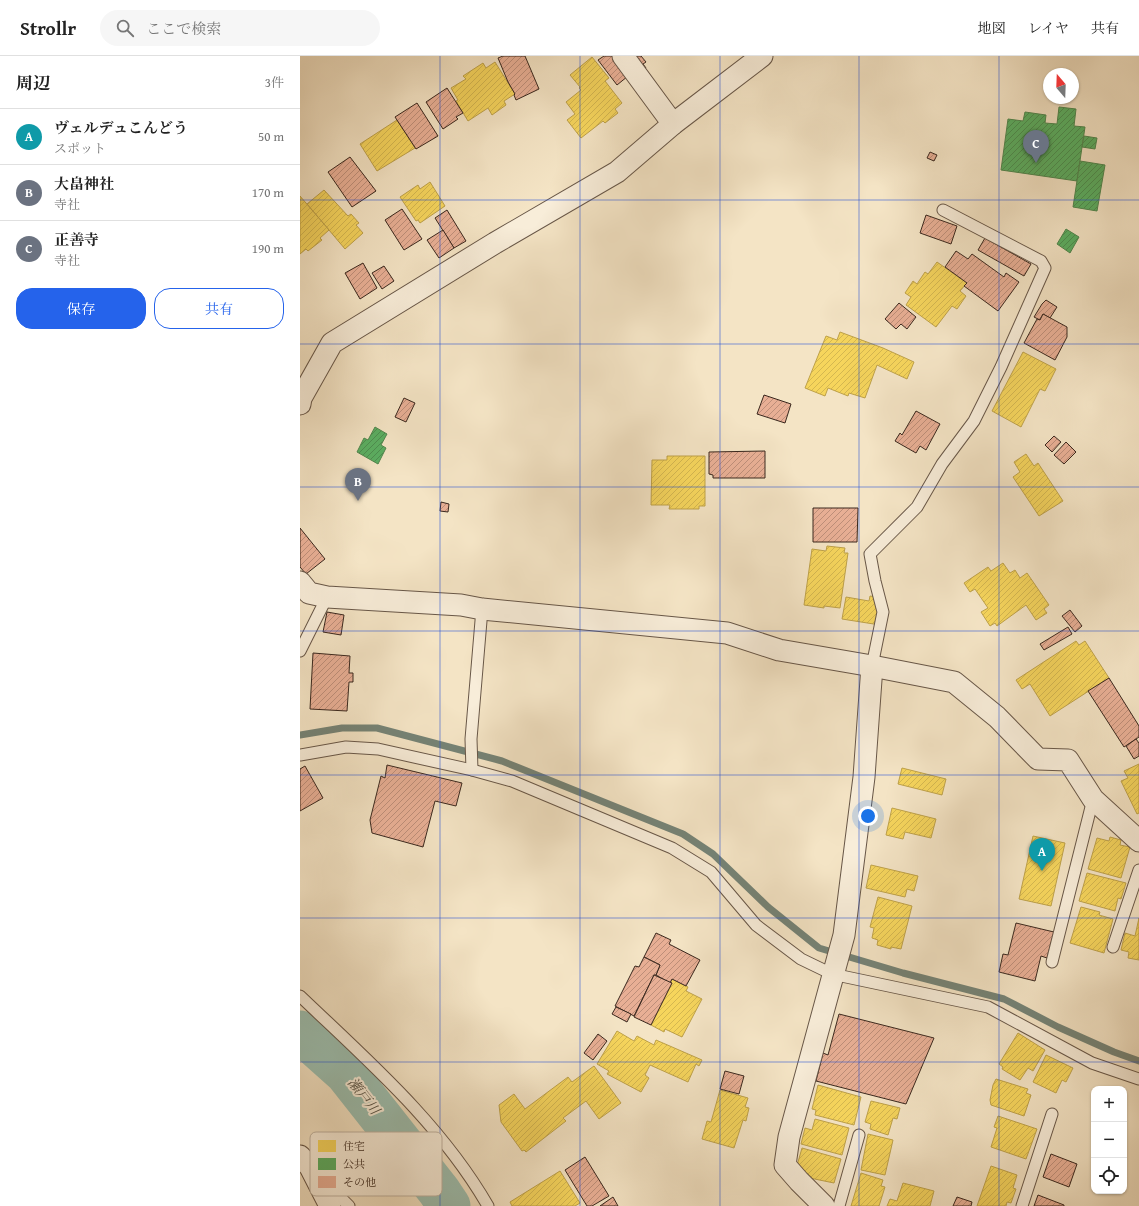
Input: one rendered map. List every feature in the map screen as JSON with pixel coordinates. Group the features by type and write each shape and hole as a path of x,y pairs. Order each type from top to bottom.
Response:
{"street":[{"path":"623,56 673,124"},
{"path":"300,400 332,343 495,243 617,172 673,124 762,56"},
{"path":"300,582 309,593 327,597 461,605 482,609 727,633 779,650 954,682 997,717 1038,759 1068,760 1093,799 1139,841"},
{"path":"824,1206 798,1181 785,1165 789,1137 832,974 844,935 864,777 872,666"},
{"path":"305,1162 310,1171"},
{"path":"324,1196 330,1206"}],"lane":[{"path":"872,666 884,612 875,581 870,554 917,507 942,464 974,421 1002,367 1045,268 1041,261 942,210"},
{"path":"300,651 327,597"},
{"path":"472,770 471,739 482,609"},
{"path":"300,756 346,747 378,748 472,770 512,782 672,848 712,872 756,925 801,959 832,974 988,1007 1092,1063 1139,1079"},
{"path":"1052,962 1093,799"},
{"path":"1113,947 1139,870"},
{"path":"300,996 402,1094 435,1132"},
{"path":"1022,1206 1052,1114"},
{"path":"839,1206 859,1135"},
{"path":"442,1141 488,1206"},
{"path":"339,1196 349,1206"}],"building: 住宅":[{"path":"592,57 609,78 605,81 622,103 615,109 618,113 605,123 603,121 581,138 567,120 575,114 566,102 581,90 570,75"},
{"path":"495,62 515,94 504,101 506,105 492,115 488,108 468,121 456,101 458,100 451,88 466,79 463,76 483,63 486,68"},
{"path":"397,120 415,148 377,171 360,144"},
{"path":"430,182 445,206 420,223 418,220 416,221 400,197 418,185 420,189"},
{"path":"324,190 348,216 351,214 359,223 356,225 363,233 345,249 307,204"},
{"path":"300,196 329,230 320,238 322,240 308,251 306,249 300,254"},
{"path":"937,262 967,283 960,291 966,296 957,309 952,306 936,327 906,305 911,297 905,293 913,281 917,284 925,272 928,274"},
{"path":"840,332 883,348 914,362 907,379 877,365 865,398 849,393 848,396 828,388 825,396 805,388 826,336 837,340"},
{"path":"1023,352 1056,369 1045,391 1040,389 1021,427 992,411"},
{"path":"1026,454 1034,466 1038,463 1063,501 1039,516 1013,477 1020,472 1014,462"},
{"path":"667,456 705,456 705,506 699,506 699,509 669,509 670,505 651,505 652,460 667,460"},
{"path":"827,546 845,548 844,553 848,553 840,608 824,606 824,608 804,605 812,549 826,551"},
{"path":"1003,563 1010,573 1015,570 1020,578 1027,573 1049,605 1044,609 1047,613 1036,620 1026,605 997,626 995,623 990,626 981,612 988,608 975,589 970,592 964,583 988,567 991,571"},
{"path":"870,596 884,598 880,625 842,619 846,597 869,601"},
{"path":"1076,641 1079,645 1085,641 1109,678 1050,716 1030,684 1022,689 1016,680"},
{"path":"1139,764 1139,813 1137,814 1121,781 1128,778 1124,771"},
{"path":"902,768 946,779 942,795 898,784"},
{"path":"892,808 936,819 931,838 905,832 903,839 886,835"},
{"path":"1033,836 1065,843 1051,906 1019,899"},
{"path":"1110,837 1121,840 1120,845 1130,847 1121,878 1088,869 1097,838 1109,841"},
{"path":"871,865 918,876 914,891 907,889 905,897 866,888"},
{"path":"1087,873 1126,883 1121,899 1118,898 1115,911 1079,901"},
{"path":"878,897 912,906 901,949 891,947 891,949 877,945 878,940 872,938 874,928 870,927"},
{"path":"1081,907 1100,912 1099,915 1113,919 1104,953 1070,943"},
{"path":"1139,918 1139,960 1128,958 1129,952 1121,950 1125,933 1135,936"},
{"path":"672,979 688,987 686,991 702,999 682,1037 665,1029 664,1032 651,1025 672,983 670,983"},
{"path":"617,1031 634,1041 637,1036 654,1045 656,1040 702,1060 699,1066 696,1064 688,1082 650,1065 645,1075 649,1078 641,1092 607,1074 609,1071 597,1064"},
{"path":"1018,1033 1045,1050 1033,1071 1028,1068 1020,1080 1002,1069 1003,1067 999,1064"},
{"path":"1046,1055 1073,1068 1066,1082 1062,1080 1056,1093 1033,1082"},
{"path":"594,1066 621,1103 599,1119 586,1101 563,1118 566,1121 526,1152 524,1150 522,1151 501,1122 499,1105 514,1094 525,1109 568,1077 572,1082"},
{"path":"996,1079 1028,1089 1026,1093 1031,1095 1024,1116 991,1105 990,1100 993,1085"},
{"path":"818,1085 861,1097 854,1125 815,1115 816,1110 812,1109"},
{"path":"720,1090 748,1098 745,1107 749,1108 746,1121 743,1120 734,1148 702,1139 707,1121 711,1122"},
{"path":"871,1101 900,1108 897,1119 893,1118 888,1135 870,1129 871,1124 865,1122"},
{"path":"998,1116 1037,1129 1026,1159 991,1147 997,1128 994,1127"},
{"path":"815,1119 849,1128 842,1155 801,1144 805,1128 812,1130"},
{"path":"868,1134 893,1140 885,1175 861,1170"},
{"path":"802,1148 841,1159 834,1183 800,1176 796,1169"},
{"path":"991,1166 1017,1175 1013,1188 1016,1189 1011,1203 1007,1202 1006,1206 977,1206"},
{"path":"560,1171 580,1203 575,1206 512,1206 510,1202"},
{"path":"861,1173 883,1180 881,1186 885,1187 879,1206 851,1206"},
{"path":"903,1183 934,1191 930,1206 887,1206 890,1199 897,1201"}],"building: 公共":[{"path":"1059,107 1076,109 1074,126 1085,127 1077,181 1001,170 1008,119 1023,121 1025,112 1046,115 1045,123 1057,124"},
{"path":"1084,136 1097,138 1095,149 1082,147"},
{"path":"1080,161 1105,165 1097,211 1073,207"},
{"path":"1066,229 1079,237 1070,253 1057,244"},
{"path":"375,427 387,434 381,445 386,448 378,464 357,452 364,438 368,440"}],"building: その他":[{"path":"503,56 525,56 539,89 516,100 515,94 508,82 498,58"},
{"path":"604,56 641,56 646,62 643,64 646,68 636,76 633,72 617,85 598,60"},
{"path":"447,88 463,113 456,117 458,119 443,129 426,102"},
{"path":"417,103 438,136 416,149 395,117"},
{"path":"930,152 937,155 934,161 927,158"},
{"path":"350,157 376,191 352,207 328,172"},
{"path":"402,209 422,239 404,250 385,220"},
{"path":"447,210 466,241 454,248 435,218"},
{"path":"926,215 957,226 951,244 920,233"},
{"path":"443,230 454,248 439,258 427,240"},
{"path":"985,238 1031,264 1024,276 978,250"},
{"path":"956,251 968,259 972,254 1004,277 1006,273 1019,282 998,311 964,286 967,283 945,267"},
{"path":"363,263 377,288 360,299 345,273"},
{"path":"384,266 394,281 382,289 372,273"},
{"path":"1046,300 1057,307 1050,318 1043,314 1040,320 1034,317"},
{"path":"899,303 916,317 907,329 901,324 896,329 885,319"},
{"path":"1043,314 1067,327 1067,337 1055,360 1024,343 1037,319 1040,320"},
{"path":"764,395 791,404 785,423 757,414"},
{"path":"404,398 415,403 406,422 395,417"},
{"path":"916,411 940,424 926,450 920,446 916,453 895,441 900,433 902,435"},
{"path":"1054,436 1061,442 1052,452 1045,445"},
{"path":"1066,442 1076,452 1064,464 1054,455"},
{"path":"765,451 765,478 713,478 713,475 709,474 709,452"},
{"path":"441,502 449,504 448,512 440,511"},
{"path":"813,508 858,508 857,542 813,542"},
{"path":"300,528 325,559 306,574 300,567"},
{"path":"1070,610 1082,626 1075,632 1062,616"},
{"path":"327,612 344,615 341,635 323,632"},
{"path":"1068,627 1072,634 1044,650 1040,644"},
{"path":"313,653 350,656 349,673 353,673 353,682 349,682 347,711 310,709"},
{"path":"1109,678 1139,726 1139,737 1124,747 1088,691"},
{"path":"1136,739 1139,743 1139,756 1134,759 1126,746"},
{"path":"387,765 462,783 456,806 435,801 423,847 372,833 370,820 381,776 385,778"},
{"path":"305,766 323,798 300,811 300,769"},
{"path":"1016,923 1054,932 1047,958 1041,956 1035,981 999,972 1003,954 1008,955"},
{"path":"656,933 671,940 669,944 700,960 686,986 672,979 670,983 656,975 660,965 644,957"},
{"path":"644,957 660,965 634,1016 615,1006 635,966 639,967"},
{"path":"654,975 672,983 651,1025 634,1017"},
{"path":"616,1007 631,1014 627,1022 612,1014"},
{"path":"839,1014 934,1038 906,1104 816,1081 823,1053 828,1055"},
{"path":"598,1034 607,1041 593,1060 584,1053"},
{"path":"725,1071 744,1076 739,1094 720,1089"},
{"path":"1051,1154 1077,1164 1069,1187 1043,1177"},
{"path":"585,1157 609,1196 592,1206 587,1206 565,1170"},
{"path":"1038,1195 1064,1205 1064,1206 1034,1206"},
{"path":"613,1197 618,1206 600,1206"},
{"path":"957,1197 972,1202 971,1206 953,1206"}],"waterway":[{"path":"300,735 342,728 377,728 502,761 683,834 713,854 768,907 819,948 903,973 1004,999 1058,1027 1114,1052 1139,1061"},
{"name":"瀬戸川","path":"300,1032 346,1073 392,1132"},
{"name":"瀬戸川","path":"442,1196 449,1206"}],"place":[{"name":"正善寺","path":"1036,163"},
{"name":"大畠神社","path":"358,501"},
{"name":"ヴェルデュこんどう","path":"1042,871"}]}
